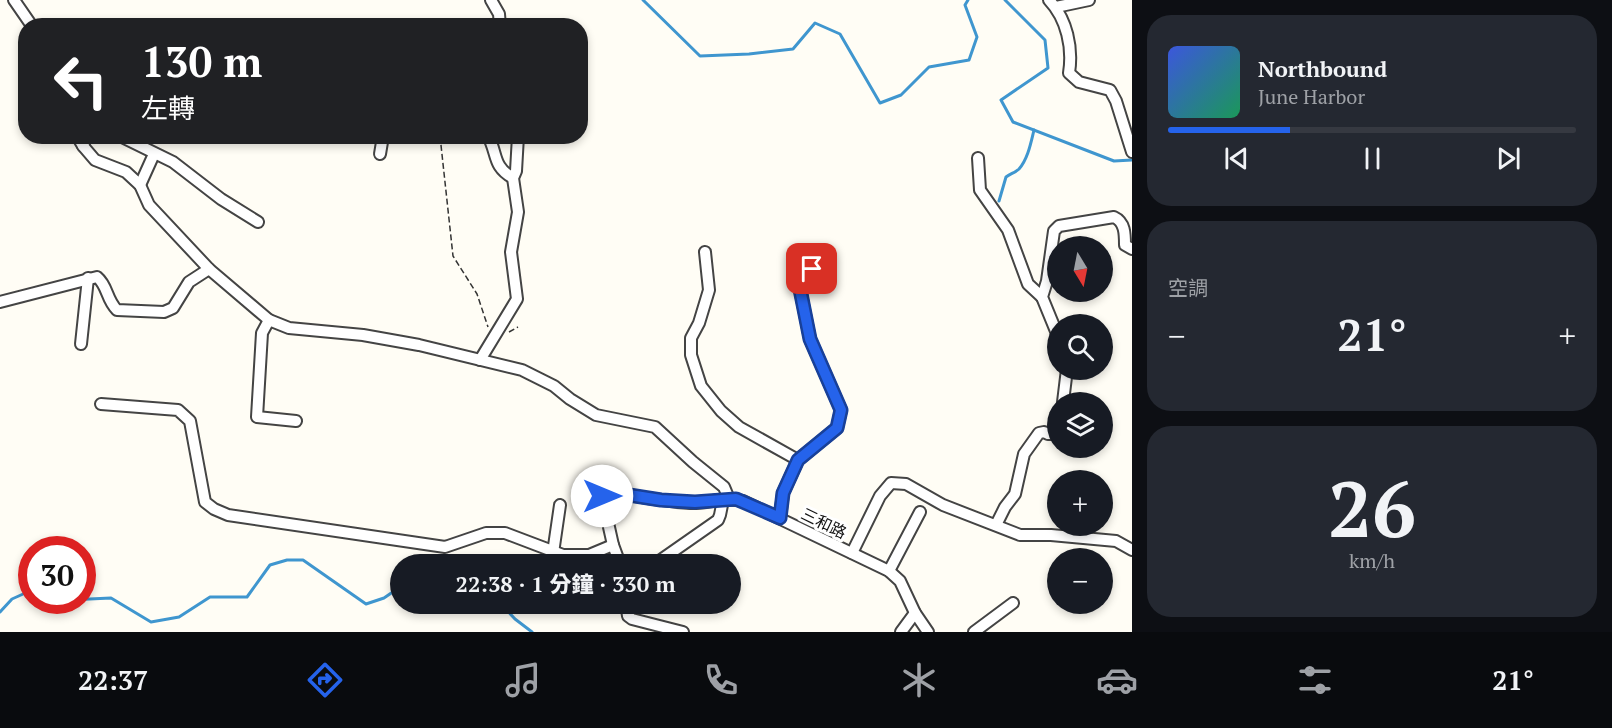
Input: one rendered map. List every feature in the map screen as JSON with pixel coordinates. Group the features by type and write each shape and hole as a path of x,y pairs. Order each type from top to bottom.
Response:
{"street":[{"path":"14,0 26,18"},
{"path":"491,0 499,18"},
{"path":"1089,0 1053,4 1067,32 1071,58 1069,73 1079,82 1110,90 1116,101 1132,152"},
{"path":"85,144 95,160 126,172 140,185 149,205 209,269 269,320 289,328 363,335 419,345 522,369 554,386 596,415 655,427 724,487 726,499 718,520 670,554"},
{"path":"135,144 173,162 221,199 258,222"},
{"path":"380,154 382,144"},
{"path":"491,144 502,172 513,178"},
{"path":"480,360 517,299 511,252 518,212 513,178 516,171 518,144"},
{"path":"140,185 154,154"},
{"path":"978,158 980,190 1008,231 1028,284 1042,297 1049,314"},
{"path":"1042,297 1047,281 1054,231 1059,226 1114,217 1124,229 1125,245 1132,249"},
{"path":"705,252 709,290 699,323 691,338 691,355 701,386 721,411 739,427 798,460"},
{"path":"0,302 97,277 106,287 110,303 117,310 164,312 173,308 189,282 209,269"},
{"path":"780,518 783,493 798,460 837,428 841,410 810,339 800,297 799,284 810,275 812,269"},
{"path":"81,344 88,278"},
{"path":"269,320 262,333 257,417 296,421"},
{"path":"101,404 178,410 190,421 205,502 228,515 445,547 486,533 506,533 563,555 589,555 613,545"},
{"path":"996,525 1015,494 1024,454 1038,433 1047,434"},
{"path":"852,554 880,496 891,483 906,484 943,505 1020,535 1052,535 1116,541 1132,550"},
{"name":"三和路","path":"617,554 602,496 610,492 684,502 726,499 743,501 889,571 900,580 915,613 928,632"},
{"path":"553,552 560,505"},
{"path":"889,571 920,512"},
{"path":"974,632 1013,603"},
{"path":"901,632 915,613"},
{"path":"628,614 632,619 683,632"}],"path":[{"path":"441,144 453,256 477,294 492,342"},
{"path":"509,332 518,327"}],"waterway":[{"path":"643,0 700,56 793,49 815,23 840,34 880,103 901,95 929,67 969,60 977,37 965,5 968,0"},
{"path":"1005,0 1045,40 1048,68 1001,100 1013,122 1114,161 1132,160"},
{"path":"999,201 1006,177 1019,169 1025,160 1034,130"},
{"path":"96,599 111,598 151,622 179,617 210,597 247,597 270,565 287,560 303,560 366,604 390,594"},
{"path":"0,612 12,599 18,596"},
{"path":"510,614 532,632"}],"route":[{"path":"602,496 610,492 661,500 695,502 736,499 780,518 783,493 798,460 837,428 841,410 810,339 800,297 799,284 810,275 812,269"}]}
